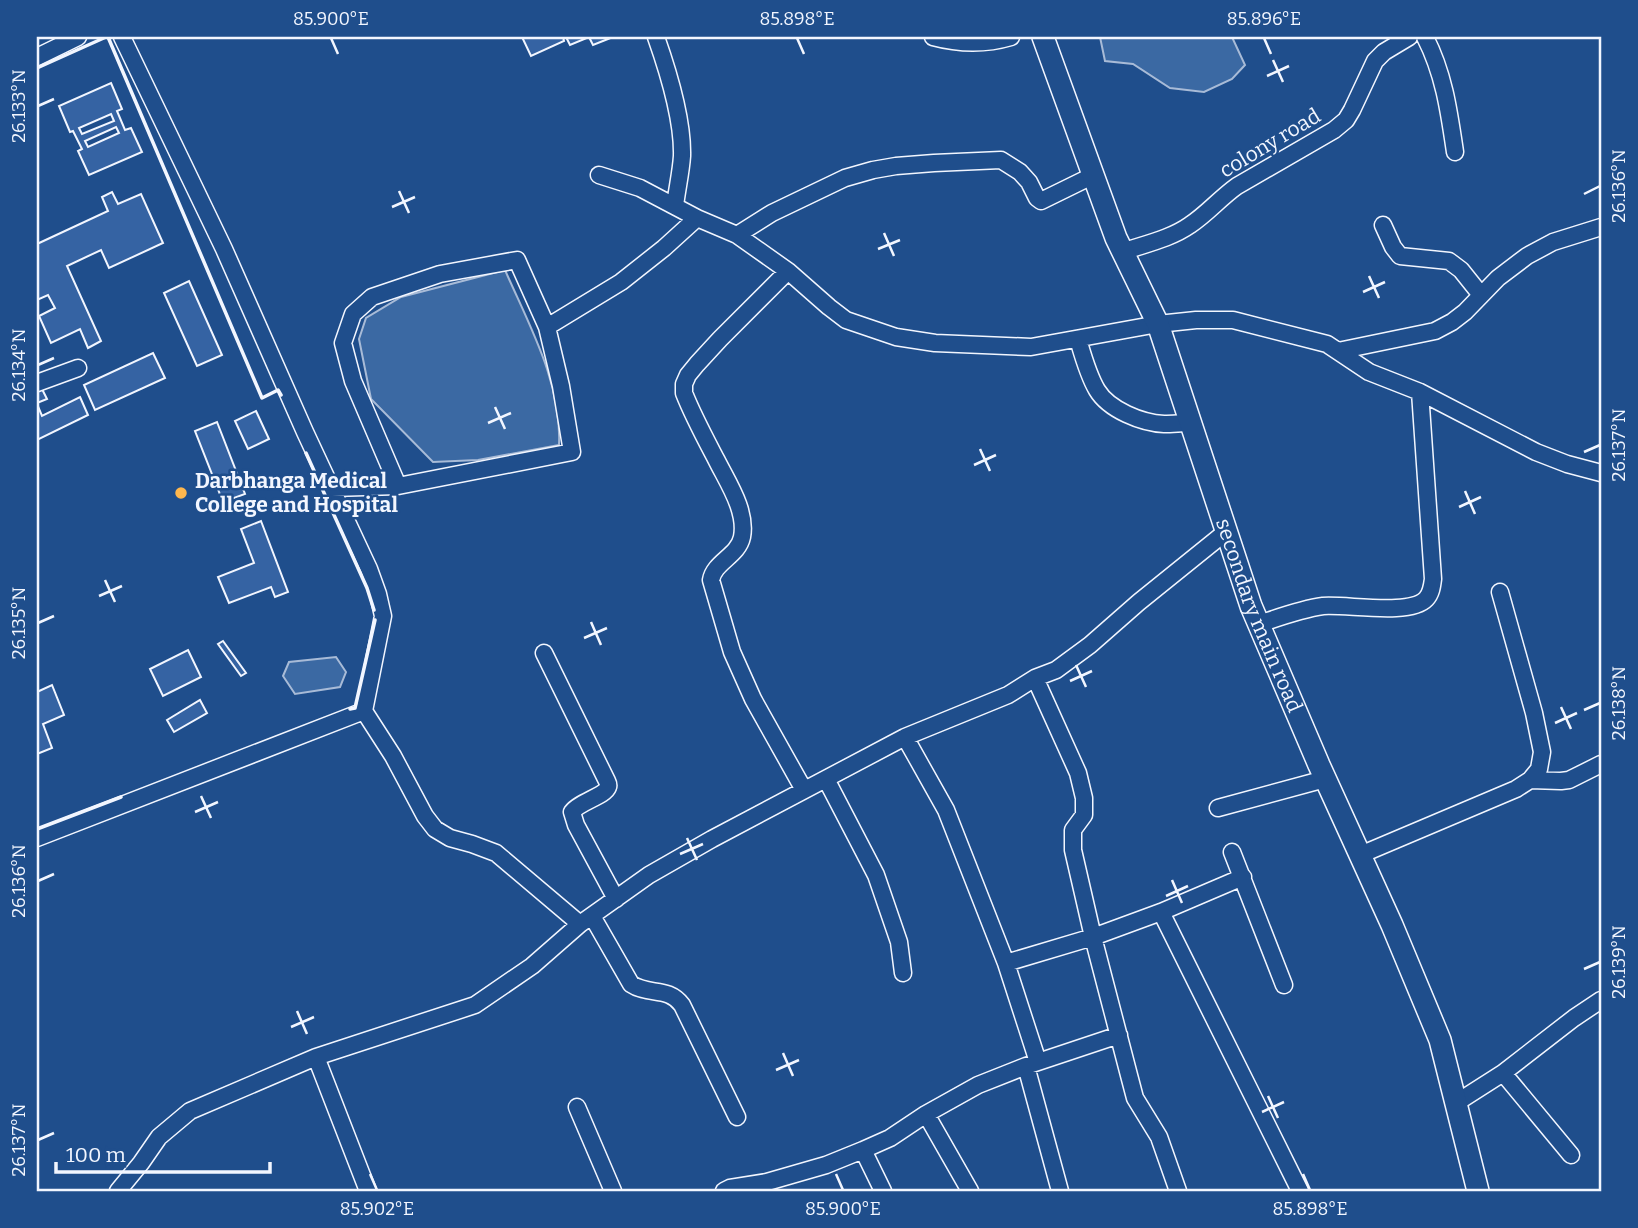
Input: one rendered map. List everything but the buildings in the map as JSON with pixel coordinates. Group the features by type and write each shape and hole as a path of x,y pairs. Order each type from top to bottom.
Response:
{"main road":[{"name":"secondary main road","path":"1043,37 1122,251 1158,324 1251,606 1440,1040 1478,1191"}],"street":[{"path":"37,57 78,37"},
{"path":"122,37 224,249 379,594 383,616 364,712 393,755 425,817 435,829 450,838 496,853 586,920 631,984 642,990 674,995 682,1005 737,1117"},
{"path":"656,37 679,115 682,139 682,158 674,206"},
{"path":"933,37 974,43 1011,37"},
{"path":"1377,37 1384,52"},
{"name":"colony road","path":"1122,251 1188,227 1237,186 1334,130 1346,120 1375,61 1384,52 1409,37"},
{"path":"1425,37 1440,70 1447,95 1455,152"},
{"path":"737,235 772,213 845,178 895,166 1002,160 1020,172 1041,201 1093,176"},
{"path":"598,175 640,188 697,218 737,235 788,271 846,320 896,337 935,343 1031,347 1158,324 1233,320 1327,344 1369,372 1420,393 1536,452 1601,473"},
{"path":"547,327 621,282 697,218"},
{"path":"1382,225 1400,256 1449,261 1461,270 1481,295"},
{"path":"1338,351 1435,331 1465,312 1498,278 1527,256 1553,242 1601,227"},
{"path":"332,488 398,486 572,452 561,386 547,327 517,260 440,274 372,297 353,314 343,343 353,381 398,486"},
{"path":"788,271 697,364 688,375 684,393 732,491 741,519 743,532 740,545 716,569 711,580 732,652 753,699 804,790"},
{"path":"1078,339 1093,382 1107,402 1118,410 1144,420 1161,424 1191,423"},
{"path":"37,383 78,368"},
{"path":"1259,624 1325,606 1398,609 1413,606 1428,598 1433,579 1420,393"},
{"path":"118,1191 159,1137 190,1111 316,1057 475,1004 532,966 586,920 649,875 905,737 1008,695 1035,678 1056,670 1227,531"},
{"path":"1360,855 1516,789 1530,780 1539,769 1542,752 1534,713 1500,592"},
{"path":"544,653 607,781 606,790 577,806 572,812 576,825 616,898"},
{"path":"1035,678 1078,773 1084,815 1073,830 1073,850 1135,1098 1159,1137 1178,1191"},
{"path":"37,838 364,712"},
{"path":"905,737 946,810 1006,963 1060,1191"},
{"path":"1530,780 1569,780 1601,764"},
{"path":"825,779 876,874 899,942 903,973"},
{"path":"1218,808 1325,779"},
{"path":"1232,852 1283,985"},
{"path":"1006,963 1093,937 1243,877"},
{"path":"1161,912 1300,1191"},
{"path":"1456,1103 1503,1073 1601,1000"},
{"path":"724,1191 827,1165 890,1138 978,1085 1118,1035"},
{"path":"316,1057 368,1191"},
{"path":"1503,1073 1571,1155"},
{"path":"577,1107 613,1191"},
{"path":"926,1114 970,1191"},
{"path":"863,1150 883,1191"}],"water":[{"path":"1100,37 1232,37 1245,65 1232,79 1204,92 1170,88 1133,64 1105,61"},
{"path":"505,270 550,377 559,422 559,445 478,460 433,462 371,399 359,339 366,318 401,297"},
{"path":"336,657 346,672 340,687 295,694 283,676 289,662"}],"wall":[{"path":"37,68 106,37"},
{"path":"108,37 262,398 278,390 281,395"},
{"path":"306,453 367,588 374,610"},
{"path":"350,709 355,708 375,620"},
{"path":"37,829 121,797"}],"place":[{"name":"Darbhanga Medical College and Hospital","path":"181,493"}]}
